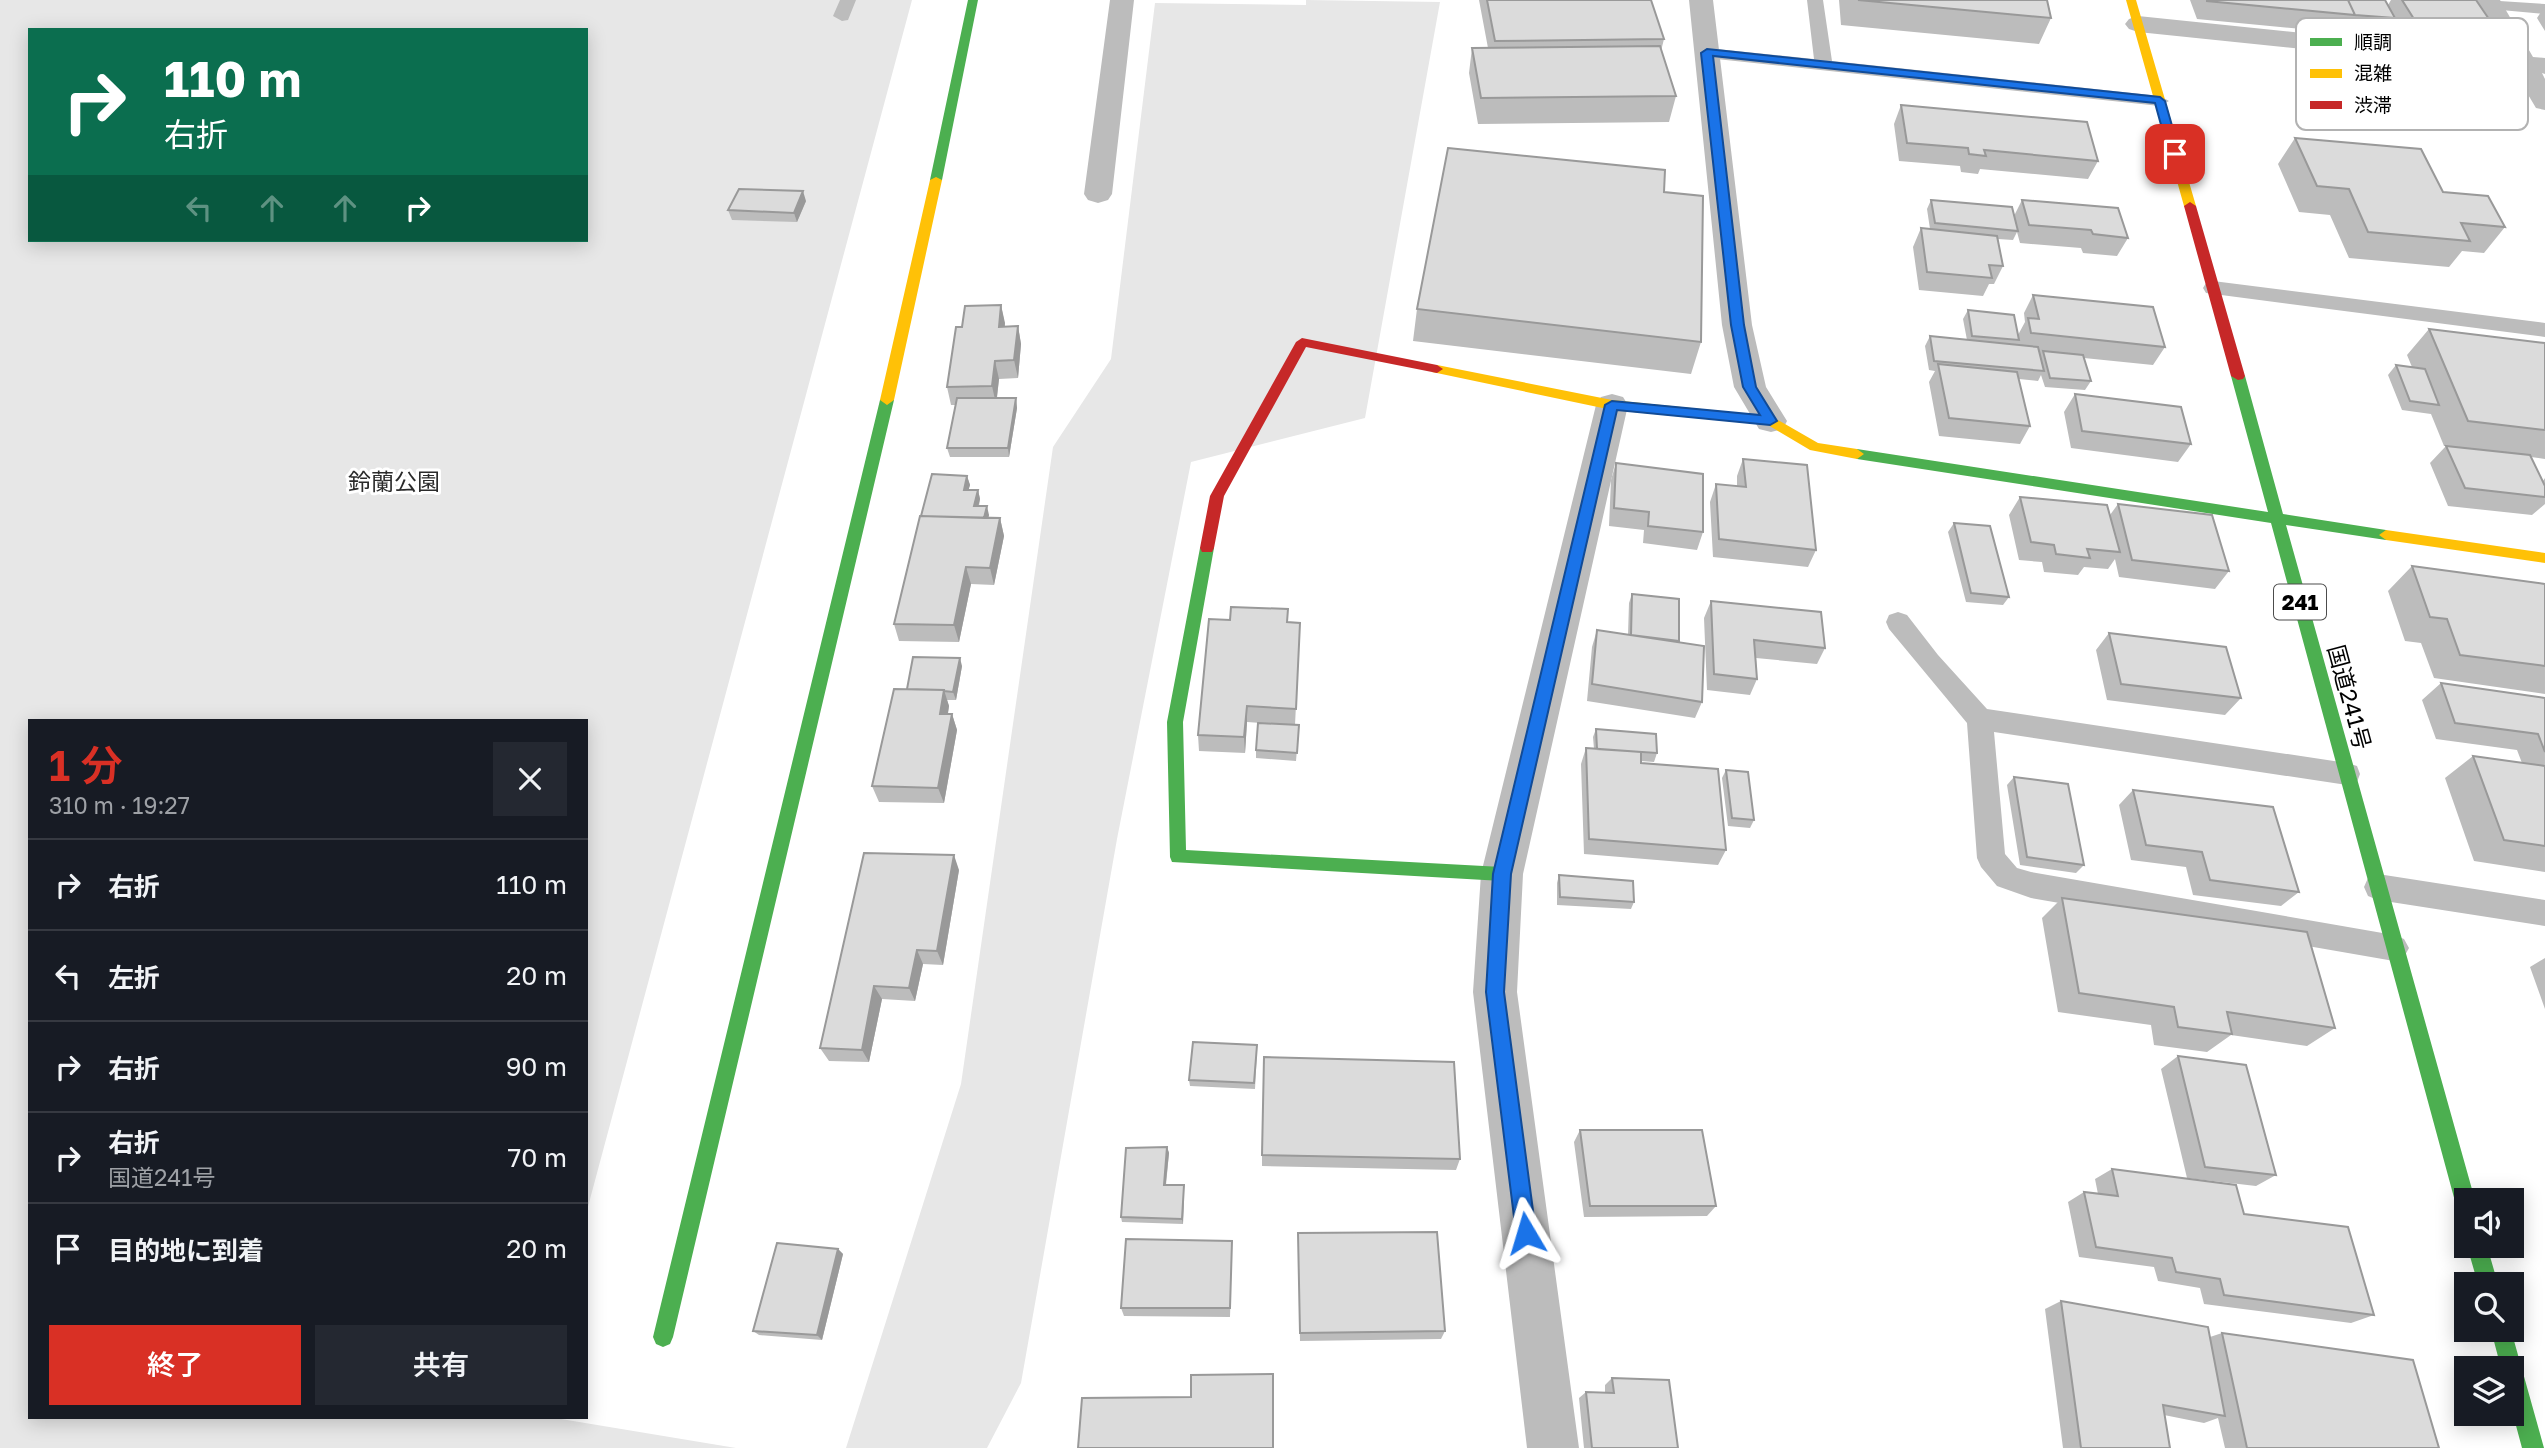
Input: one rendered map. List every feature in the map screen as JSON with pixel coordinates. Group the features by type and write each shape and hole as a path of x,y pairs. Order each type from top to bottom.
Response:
{"main road":[{"path":"663,1337 915,284 973,0"},
{"name":"国道241号","path":"2134,12 2279,519 2461,1188"},
{"path":"1502,874 1178,857 1175,722 1217,496 1302,342 1612,405 1770,421 1815,447 2545,558"},
{"path":"2504,1342 2533,1448"}],"street":[{"path":"1098,194 1122,0"},
{"path":"1701,0 1737,325 1750,387 1770,421"},
{"path":"2489,2 2500,18"},
{"path":"2134,12 2296,33"},
{"path":"2534,65 2545,102"},
{"path":"1553,1448 1495,992 1502,874 1612,405"}],"lane":[{"path":"1815,0 1824,65"},
{"path":"2489,2 2545,9"},
{"path":"1707,53 2160,101"},
{"path":"2213,288 2545,330"},
{"path":"1898,622 1929,662 1980,719 1991,858 2007,877 2031,885 2394,948"},
{"path":"1980,719 2347,774"},
{"path":"2378,887 2545,913"}],"green space":[{"name":"鈴蘭公園","path":"0,0 912,0 588,1207 588,719 28,719 28,1419 561,1419 736,1448 0,1448"},
{"path":"1306,0 1440,2 1365,418 1191,462 1117,839 1021,1383 987,1448 846,1448 961,1084 1053,447 1111,359 1155,3 1306,5"}],"building":[{"path":"1487,0 1651,0 1664,39 1495,41"},
{"path":"1858,0 2047,0 2051,18"},
{"path":"2348,0 2355,15 2207,1"},
{"path":"2348,0 2385,0 2395,18 2355,15"},
{"path":"2402,0 2476,0 2488,18 2413,18"},
{"path":"1660,46 1676,96 1481,98 1472,48"},
{"path":"1901,105 2087,122 2098,161 1984,150 1986,156 1969,154 1968,148 1907,143"},
{"path":"2295,138 2421,149 2443,192 2488,196 2505,227 2461,223 2470,241 2368,232 2349,189 2317,186"},
{"path":"1448,148 1665,170 1664,192 1703,196 1701,342 1417,309"},
{"path":"739,189 803,191 794,213 728,210"},
{"path":"1931,200 2012,207 2018,231 1935,223"},
{"path":"2022,200 2118,208 2128,238 2093,234 2091,230 2029,225"},
{"path":"1921,228 1997,236 2003,266 1989,265 1992,278 1927,272"},
{"path":"2033,295 2153,307 2165,347 2031,333 2028,318 2039,319"},
{"path":"1001,305 999,327 1018,326 1014,360 995,361 992,386 947,387 956,327 962,327 965,306"},
{"path":"1968,310 2014,315 2019,340 1972,336"},
{"path":"2429,329 2545,343 2545,430 2468,421"},
{"path":"1930,336 2038,347 2044,371 1934,361"},
{"path":"2043,351 2083,355 2091,381 2050,378"},
{"path":"1938,364 2017,372 2030,426 1949,418"},
{"path":"2396,365 2425,369 2439,405 2410,401"},
{"path":"2075,394 2181,407 2191,444 2082,431"},
{"path":"957,398 1016,398 1008,448 947,448"},
{"path":"2446,446 2530,455 2545,486 2545,497 2465,488"},
{"path":"1743,459 1807,465 1816,550 1719,539 1716,484 1746,487"},
{"path":"1616,463 1703,474 1703,532 1648,526 1649,512 1614,508"},
{"path":"932,474 967,476 964,490 978,490 974,506 987,506 984,518 921,516"},
{"path":"2020,497 2107,505 2120,552 2087,549 2090,558 2056,554 2054,545 2031,542"},
{"path":"2118,504 2212,515 2229,571 2132,560"},
{"path":"920,516 1000,518 990,568 966,567 954,625 894,624"},
{"path":"1954,523 1990,526 2009,597 1971,593"},
{"path":"2412,566 2545,584 2545,666 2460,655 2447,619 2430,617"},
{"path":"1632,594 1679,599 1679,641 1631,635"},
{"path":"1711,601 1821,612 1825,648 1754,640 1757,679 1714,674"},
{"path":"1231,607 1288,609 1287,622 1300,623 1296,709 1247,706 1244,737 1198,735 1209,619 1230,620"},
{"path":"1597,630 1704,646 1702,702 1592,684"},
{"path":"2109,633 2226,647 2241,698 2121,684"},
{"path":"913,657 960,658 953,692 907,689"},
{"path":"2441,683 2545,698 2545,752 2538,734 2455,723"},
{"path":"894,689 944,690 940,714 952,714 938,788 872,786"},
{"path":"1258,723 1299,725 1297,753 1256,750"},
{"path":"1596,729 1656,734 1657,753 1597,749"},
{"path":"1586,748 1641,752 1641,763 1718,769 1726,850 1589,839"},
{"path":"2473,756 2545,766 2545,846 2504,840"},
{"path":"1726,770 1748,772 1754,820 1732,818"},
{"path":"2014,777 2068,784 2084,865 2027,857"},
{"path":"2133,790 2273,807 2299,892 2210,880 2202,852 2146,845"},
{"path":"864,853 954,855 937,951 917,950 909,988 874,986 862,1050 820,1048"},
{"path":"1559,875 1633,881 1634,902 1560,897"},
{"path":"2062,898 2307,932 2335,1028 2227,1012 2232,1034 2178,1027 2174,1007 2079,993"},
{"path":"1193,1042 1257,1045 1254,1083 1189,1080"},
{"path":"2178,1056 2246,1065 2276,1175 2205,1167"},
{"path":"1264,1057 1454,1062 1460,1159 1262,1155"},
{"path":"1580,1130 1702,1130 1716,1206 1590,1206"},
{"path":"1167,1147 1164,1185 1184,1185 1182,1219 1121,1217 1126,1148"},
{"path":"2112,1169 2236,1185 2244,1214 2348,1227 2374,1315 2224,1295 2220,1279 2176,1272 2172,1258 2096,1247 2084,1192 2118,1196"},
{"path":"1437,1232 1445,1331 1300,1333 1298,1233"},
{"path":"1126,1239 1232,1241 1230,1308 1121,1308"},
{"path":"777,1243 838,1249 817,1335 753,1331"},
{"path":"2061,1301 2208,1327 2225,1416 2163,1405 2170,1448 2081,1448"},
{"path":"2222,1333 2413,1360 2439,1448 2247,1448"},
{"path":"1273,1374 1273,1448 1078,1448 1082,1398 1191,1397 1191,1375"},
{"path":"1612,1378 1669,1380 1678,1448 1592,1448 1586,1392 1614,1393"}],"traffic: fast":[{"path":"936,180 973,0"},
{"path":"2238,376 2461,1188"},
{"path":"663,1337 887,400"},
{"path":"1857,454 2386,535"},
{"path":"1207,548 1175,722 1178,857 1502,874"},
{"path":"2480,1258 2485,1272"},
{"path":"2504,1342 2533,1448"}],"traffic: slow":[{"path":"2131,0 2190,206"},
{"path":"887,400 936,180"},
{"path":"1437,369 1612,405 1771,421 1815,447 1857,454"},
{"path":"2386,535 2545,558"}],"traffic: jam":[{"path":"2190,206 2238,376"},
{"path":"1207,548 1217,496 1302,342 1437,369"}],"route":[{"path":"1526,1233 1495,992 1502,874 1612,405 1770,421 1750,387 1737,325 1707,53 2160,101 2175,154"}]}
